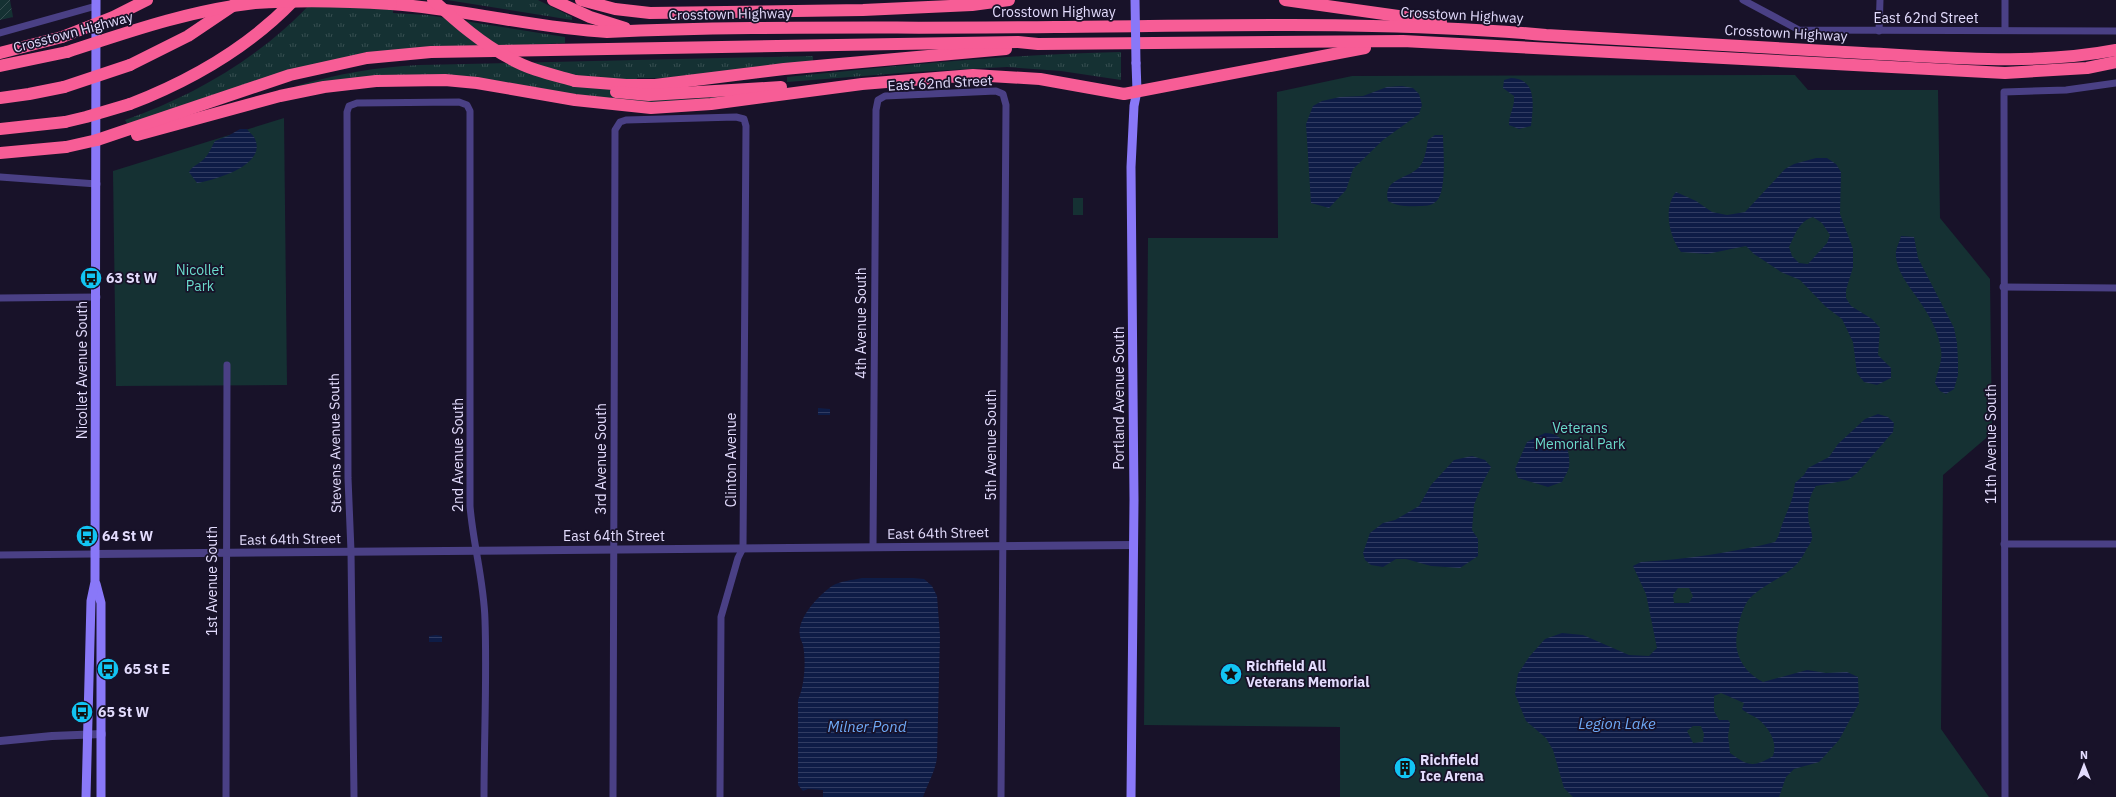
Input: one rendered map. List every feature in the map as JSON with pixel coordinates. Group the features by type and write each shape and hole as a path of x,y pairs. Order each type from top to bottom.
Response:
{"highway":[{"path":"0,53 62,37 113,17 147,0"},
{"path":"0,98 64,87 130,65 188,36 242,0"},
{"path":"0,129 65,122 86,118 130,104 171,88 212,66 272,23 294,0"},
{"path":"433,0 470,33 512,60 545,73 575,81 592,88 650,95 843,83 862,84"},
{"path":"552,0 590,17 634,30"},
{"path":"581,0 615,9 650,13 863,10 972,5 1009,0"},
{"path":"1285,0 1495,30"},
{"name":"Crosstown Highway","path":"0,66 67,52 167,21 254,3 300,1 426,6 568,29 607,32 634,30 1335,25 1495,30 1554,35 2008,59 2080,57 2116,50"},
{"path":"127,134 280,96 324,87 376,81 414,80 469,82 582,101 651,108 711,104 862,84 973,75 1040,79 1124,94 1403,41"},
{"name":"Crosstown Highway","path":"0,153 66,147 127,134 290,75 332,64 398,55 438,52 925,43 1018,42 1038,44 1403,41 2005,73 2087,68 2116,62"},
{"path":"575,81 620,85 654,85 784,69 1018,48 1038,44"}],"main road":[{"name":"Portland Avenue South","path":"1131,797 1134,545 1131,167 1136,91 1135,0"},
{"name":"Nicollet Avenue South","path":"86,797 90,601 95,582 97,297 96,3"},
{"name":"Nicollet Avenue South","path":"95,582 101,603 101,797"}],"street":[{"name":"East 62nd Street","path":"1743,0 1755,3 1800,30 2116,30"},
{"path":"1879,31 1880,0"},
{"path":"2004,30 2005,0"},
{"path":"0,33 96,3"},
{"name":"11th Avenue South","path":"2005,797 2003,288 2004,92 2066,90 2116,83"},
{"name":"East 62nd Street","path":"878,100 885,96 996,91 1003,94"},
{"name":"5th Avenue South","path":"1002,797 1006,105 1003,94"},
{"name":"4th Avenue South","path":"873,547 876,110 878,100"},
{"name":"Stevens Avenue South","path":"354,797 351,551 348,478 347,112 349,106 357,103 459,102 467,105 470,111"},
{"name":"2nd Avenue South","path":"470,111 470,506 475,551 483,586 485,621 484,797"},
{"name":"3rd Avenue South","path":"613,797 615,130 620,122 736,117 744,119"},
{"name":"Clinton Avenue","path":"720,797 721,617 738,558 743,548 746,126 744,119"},
{"path":"0,177 97,184"},
{"path":"2003,288 2116,288"},
{"path":"0,298 97,297"},
{"name":"1st Avenue South","path":"226,365 226,797"},
{"path":"2004,544 2116,544"},
{"name":"East 64th Street","path":"95,554 1134,545"},
{"path":"0,555 95,554"},
{"path":"0,741 102,734"}],"green space":[{"path":"0,0 10,0 13,17 0,20"},
{"path":"314,0 394,0 393,13 427,15 565,37 565,43 373,53 341,59 279,74 128,125 125,120 178,99 227,72 273,39"},
{"path":"447,0 538,0 572,17 572,20"},
{"path":"1121,52 1121,80 1061,71 1007,67 914,72 787,82 787,77 912,65 1037,55"},
{"path":"813,56 813,61 665,78 637,78 635,100 690,99 740,93 740,96 680,103 620,102 501,83 297,89 296,86 357,72 388,67 419,65"},
{"name":"Veterans Memorial Park","path":"1795,75 1808,90 1938,90 1940,218 1990,279 1992,433 1943,475 1941,729 1989,797 1340,797 1340,727 1144,725 1148,238 1278,238 1277,92 1352,76"},
{"name":"Nicollet Park","path":"284,118 287,385 116,386 113,171"},
{"path":"1073,198 1083,198 1083,215 1073,215"}],"water":[{"path":"1511,78 1526,83 1530,88 1533,102 1531,126 1519,129 1509,125 1514,104 1514,96 1503,88 1504,80"},
{"path":"1402,86 1413,88 1419,94 1422,105 1419,114 1383,140 1353,169 1346,190 1329,208 1311,203 1306,124 1313,106 1322,101 1340,97 1363,96 1387,87"},
{"path":"240,129 247,129 254,138 257,148 254,156 247,164 237,170 215,179 197,183 189,172 206,157 215,141"},
{"path":"1435,135 1443,135 1444,172 1438,199 1432,204 1422,206 1403,206 1388,201 1387,194 1389,188 1396,181 1412,173 1420,166 1425,156 1428,140"},
{"path":"1816,158 1827,158 1836,164 1841,172 1840,214 1853,249 1853,267 1846,290 1846,298 1851,306 1872,319 1880,328 1878,355 1891,368 1891,378 1877,385 1864,382 1857,373 1853,342 1842,319 1826,307 1800,280 1781,272 1754,254 1746,246 1707,254 1681,252 1673,238 1669,222 1669,214 1672,199 1676,192 1696,201 1712,212 1727,215 1745,212 1785,169 1794,164","holes":["1813,217 1822,223 1830,235 1827,243 1808,264 1799,263 1792,256 1789,247 1798,229 1804,222"]},
{"path":"1901,236 1914,237 1918,258 1954,328 1957,343 1958,375 1954,389 1946,394 1940,391 1935,383 1941,362 1940,344 1937,333 1927,313 1901,274 1896,259 1896,251"},
{"path":"818,408 830,409 830,415 818,415"},
{"name":"Legion Lake","path":"1878,414 1888,417 1894,423 1893,432 1857,473 1848,480 1816,486 1811,495 1808,509 1809,524 1812,535 1811,542 1800,560 1794,566 1750,598 1741,615 1736,638 1738,655 1743,665 1754,677 1763,682 1807,670 1826,673 1847,672 1858,677 1859,703 1839,740 1819,762 1794,769 1786,777 1779,797 1573,797 1564,788 1553,750 1546,738 1526,721 1515,694 1518,674 1529,657 1545,639 1562,633 1583,635 1629,655 1649,656 1657,648 1646,594 1633,566 1641,562 1709,555 1775,542 1790,503 1795,483 1804,475 1808,468 1829,457 1838,444 1865,419","holes":["1678,588 1689,588 1693,596 1689,603 1674,603 1673,595","1721,693 1744,703 1742,709 1762,723 1772,736 1774,746 1773,756 1766,760 1751,764 1742,761 1730,753 1728,736 1730,723 1728,720 1719,720 1714,711 1714,696","1693,726 1701,726 1704,734 1703,742 1693,743 1687,731"]},
{"path":"1545,433 1552,434 1561,439 1565,444 1569,455 1569,467 1562,482 1548,487 1518,478 1515,469 1527,442"},
{"path":"1472,456 1485,460 1491,467 1474,505 1472,530 1478,539 1478,556 1460,568 1431,566 1406,559 1396,559 1383,567 1371,565 1365,560 1363,553 1370,533 1383,523 1395,520 1419,506 1431,485 1454,460"},
{"name":"Milner Pond","path":"862,578 924,579 932,586 937,596 940,636 937,757 923,797 823,797 823,790 808,789 803,791 798,785 798,700 802,687 805,665 803,645 800,636 801,622 815,601 832,586"},
{"path":"429,636 442,636 442,642 429,642"}],"place":[{"name":"63 St W","path":"91,278"},
{"name":"64 St W","path":"87,536"},
{"name":"65 St E","path":"108,669"},
{"name":"Richfield All Veterans Memorial","path":"1231,674"},
{"name":"65 St W","path":"82,712"},
{"name":"Richfield Ice Arena","path":"1405,768"}]}
